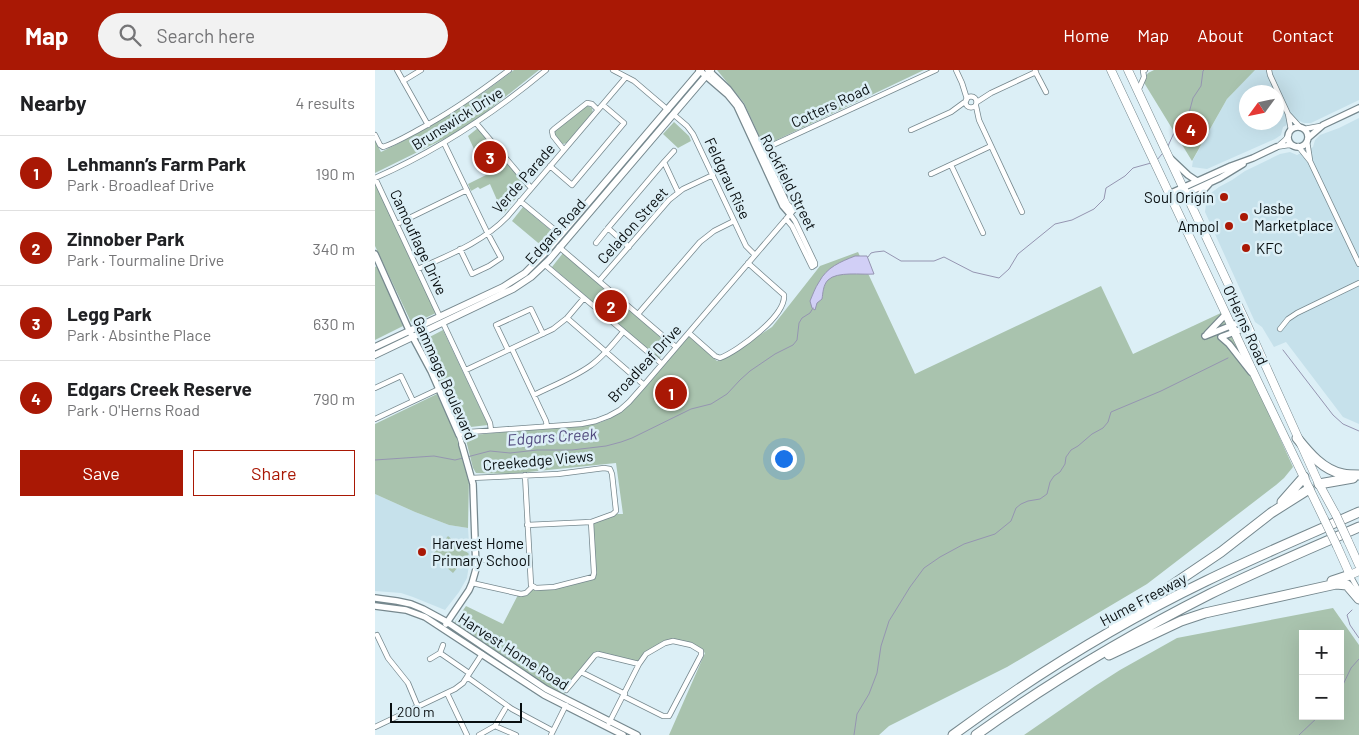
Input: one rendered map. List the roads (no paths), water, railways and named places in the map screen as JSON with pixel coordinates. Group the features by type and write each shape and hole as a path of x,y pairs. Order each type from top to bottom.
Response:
{"highway":[{"path":"1297,438 1319,462 1342,474 1359,476"},
{"path":"1319,484 1359,476"},
{"path":"1271,513 1304,477"},
{"path":"1055,664 1221,552 1271,513 1309,488"},
{"name":"Hume Freeway","path":"953,735 1055,664 1114,629 1205,581 1359,512"},
{"name":"Hume Freeway","path":"976,735 1063,677 1130,636 1211,593 1359,527"},
{"path":"1310,589 1355,573"},
{"path":"1063,677 1181,621 1205,613 1336,584 1347,585 1359,599"}],"main road":[{"name":"O'Herns Road","path":"1111,70 1337,546 1355,573"},
{"name":"O'Herns Road","path":"1128,70 1247,324 1297,438 1359,565"},
{"name":"Edgars Road","path":"375,347 409,330 442,320 513,289 531,277 544,264 563,237 705,71"},
{"name":"Edgars Road","path":"375,355 413,337 503,287 557,245"},
{"path":"1309,488 1319,484"}],"street":[{"path":"397,70 428,125"},
{"path":"403,81 421,70"},
{"path":"375,135 379,145 382,147 386,146 428,125 509,70"},
{"name":"Brunswick Drive","path":"375,178 445,143 511,98 547,70"},
{"name":"Feldgrau Rise","path":"613,70 634,81 687,126 693,134 746,246 755,255"},
{"name":"Cotters Road","path":"761,151 936,70"},
{"path":"956,70 1022,212"},
{"path":"1138,90 1144,77 1143,70"},
{"path":"1269,70 1288,114 1291,142 1311,161"},
{"name":"Rockfield Street","path":"705,71 721,81 739,101 783,206 791,213 805,246"},
{"path":"911,130 1036,71 1046,92"},
{"name":"Verde Parade","path":"418,269 487,234 502,222 626,77"},
{"path":"564,150 553,136 552,131 587,102 598,110"},
{"path":"550,166 572,185 624,123 603,105"},
{"path":"1276,148 1295,127 1323,125 1359,108"},
{"path":"1288,114 1307,133 1311,161 1359,264"},
{"path":"476,123 531,188"},
{"path":"1171,197 1231,166 1276,148 1289,145 1303,145 1323,125"},
{"path":"445,143 487,234 501,258 472,274 460,249"},
{"path":"931,174 991,146"},
{"path":"596,243 674,151"},
{"path":"1169,156 1197,182"},
{"path":"1185,190 1212,181 1253,158"},
{"path":"664,162 678,192"},
{"path":"951,164 983,233"},
{"name":"Celadon Street","path":"599,281 669,200 678,192 713,175"},
{"name":"Camouflage Drive","path":"375,178 466,370 490,423 491,430"},
{"path":"1191,204 1212,181"},
{"path":"397,224 467,190"},
{"path":"520,201 563,237"},
{"name":"Broadleaf Drive","path":"459,435 491,430 581,424 603,419 615,413 625,406 644,385 791,213"},
{"path":"638,314 700,242 714,231 734,221"},
{"path":"608,228 629,247"},
{"path":"557,245 676,347"},
{"name":"Gammage Boulevard","path":"375,254 377,262 439,389 459,435 471,478 476,569 466,596 445,625"},
{"path":"544,264 662,364"},
{"path":"689,333 715,356 720,358 757,334 770,323 784,300 784,295 748,264"},
{"path":"1280,329 1288,319 1297,313 1359,283"},
{"path":"466,370 558,326 584,298"},
{"path":"543,334 531,309 496,325 510,349 547,426"},
{"path":"1226,314 1205,336 1247,324"},
{"path":"567,318 644,385"},
{"path":"1233,329 1221,337 1229,344 1257,380"},
{"path":"533,395 584,370 605,352 623,332"},
{"path":"375,388 401,376 413,401"},
{"path":"375,419 439,389"},
{"name":"Creekedge Views","path":"471,478 559,474 609,468 616,511 614,514 591,522"},
{"path":"525,475 530,582 532,587"},
{"path":"527,525 591,522 593,577 559,586 532,587"},
{"path":"476,559 529,563"},
{"name":"O'Herns Road","path":"1355,573 1359,591"},
{"path":"472,584 523,594 532,587"},
{"name":"Harvest Home Road","path":"375,598 411,604 423,609 482,654 536,690 608,724 637,735"},
{"name":"Harvest Home Road","path":"375,606 411,611 445,625 567,703"},
{"path":"377,635 388,658 407,683 419,707"},
{"path":"581,672 624,695 663,716 669,716 701,655 701,651 691,645 673,641 650,651 639,664 624,695 608,724"},
{"path":"430,659 440,653 443,646"},
{"path":"440,653 512,710 552,733 567,703"},
{"path":"375,727 459,686 482,654"},
{"path":"566,690 593,657 598,654 639,664"},
{"path":"447,693 467,735"},
{"path":"479,735 495,726 505,709"},
{"name":"Harvest Home Road","path":"608,724 623,735"},
{"path":"495,726 516,735"}],"water":[{"path":"855,256 867,256 874,274 843,274 832,277 825,284 822,299 817,303 815,310 812,308 810,301 816,287 826,272 844,260"}],"waterway":[{"name":"Edgars Creek","path":"1168,146 1179,122 1189,113 1193,98 1201,86 1204,70"},
{"name":"Edgars Creek","path":"1157,160 1162,154"},
{"name":"Edgars Creek","path":"868,257 871,253 884,251 901,261 934,261 944,257 973,272 999,278 1009,269 1018,254 1055,224 1072,220 1094,209 1104,199 1106,188 1125,176 1133,168 1151,163"},
{"name":"Edgars Creek","path":"467,457 490,451 510,453 537,450 572,450 606,446 632,438 691,409 711,404 727,394 750,371 775,354 793,345 797,340 799,323 813,308"},
{"path":"1283,350 1333,415 1343,424 1359,431"},
{"path":"854,735 857,714 869,694 877,673 881,646 889,621 924,568 964,544 995,534 1011,521 1016,508 1021,504 1040,499 1047,494 1050,482 1060,472 1071,450 1103,428 1108,422 1111,412 1161,391 1228,358"},
{"name":"Edgars Creek","path":"375,460 434,456 455,460 463,458"},
{"path":"1352,610 1347,615 1350,625 1359,638"},
{"path":"1344,683 1351,668 1359,659"},
{"path":"1299,735 1315,720"}],"place":[{"name":"Edgars Creek Reserve","path":"1191,129"},
{"name":"Legg Park","path":"490,157"},
{"name":"Soul Origin","path":"1224,197"},
{"name":"Jasbe Marketplace","path":"1244,217"},
{"name":"Ampol","path":"1229,226"},
{"name":"KFC","path":"1246,248"},
{"name":"Zinnober Park","path":"611,306"},
{"name":"Lehmann’s Farm Park","path":"671,393"},
{"name":"Harvest Home Primary School","path":"422,552"}]}
